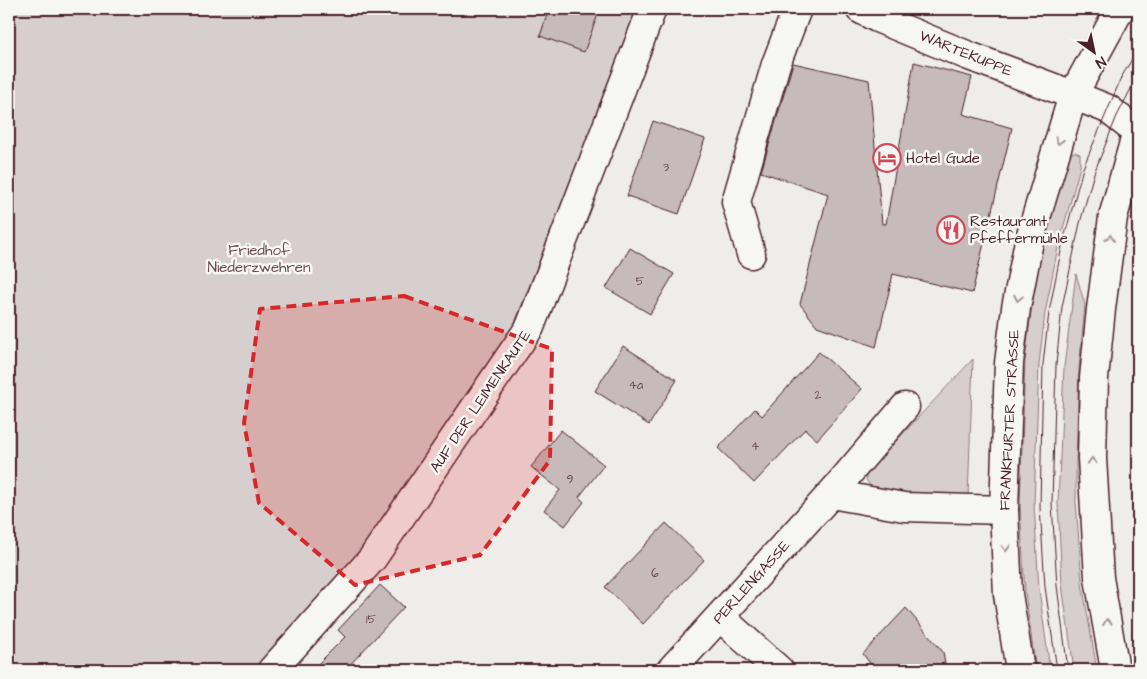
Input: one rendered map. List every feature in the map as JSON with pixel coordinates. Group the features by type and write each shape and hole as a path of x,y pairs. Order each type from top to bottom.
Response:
{"street":[{"name":"AUF DER LEIMENKAUTE","path":"272,670 372,559 530,328 652,9"},
{"path":"751,254 736,202 776,64 797,9"},
{"name":"WARTEKUPPE","path":"860,9 877,18 969,56 1108,109 1138,131"},
{"name":"FRANKFURTER STRASSE","path":"1020,670 1008,594 1004,510 1009,363 1016,308 1029,241 1073,95 1120,9"},
{"path":"1115,670 1099,578 1092,458 1094,378 1113,217 1138,131"},
{"name":"PERLENGASSE","path":"671,670 831,494 905,407"},
{"path":"831,494 904,507 1004,510"},
{"path":"720,617 779,670"}],"highlighted area":[{"path":"404,296 552,349 550,460 480,555 355,585 259,503 244,423 260,309"}],"green space":[{"name":"Friedhof Niederzwehren","path":"9,9 640,9 513,327 368,545 256,670 9,670"},
{"path":"1075,152 1080,154 1080,167 1058,247 1045,313 1039,364 1034,504 1039,590 1050,670 1036,670 1025,592 1020,506 1025,361 1043,242 1068,154"},
{"path":"1076,274 1085,305 1079,368 1076,502 1082,583 1097,670 1074,670 1062,585 1058,503 1064,367"},
{"path":"973,359 968,497 888,496 873,491 866,479 866,473"}],"building":[{"path":"549,9 600,9 584,52 540,36"},
{"path":"914,62 972,77 963,114 1012,128 972,293 893,274 876,347 817,326 800,304 828,194 761,172 793,63 869,80 882,224 886,224"},
{"path":"653,121 705,139 679,214 627,196"},
{"path":"630,248 674,274 650,314 606,288"},
{"path":"623,346 677,380 649,425 595,391"},
{"path":"819,352 862,389 817,440 805,429 754,483 718,448 755,409 762,416"},
{"path":"561,430 604,465 579,497 584,502 565,526 544,510 560,490 531,467"},
{"path":"666,523 704,560 643,624 605,587"},
{"path":"380,585 404,607 345,670 312,670 345,637 338,630"},
{"path":"906,608 943,652 946,670 875,670 863,654"}],"tram line":[{"path":"1057,670 1045,587 1040,507 1043,364 1049,312 1062,246 1083,168 1122,76 1138,49"},
{"path":"1068,670 1057,586 1052,503 1056,365 1062,307 1080,223 1094,173 1117,116 1138,75"}],"place":[{"name":"Hotel Gude","path":"887,158"},
{"name":"Restaurant Pfeffermühle","path":"951,230"}]}
